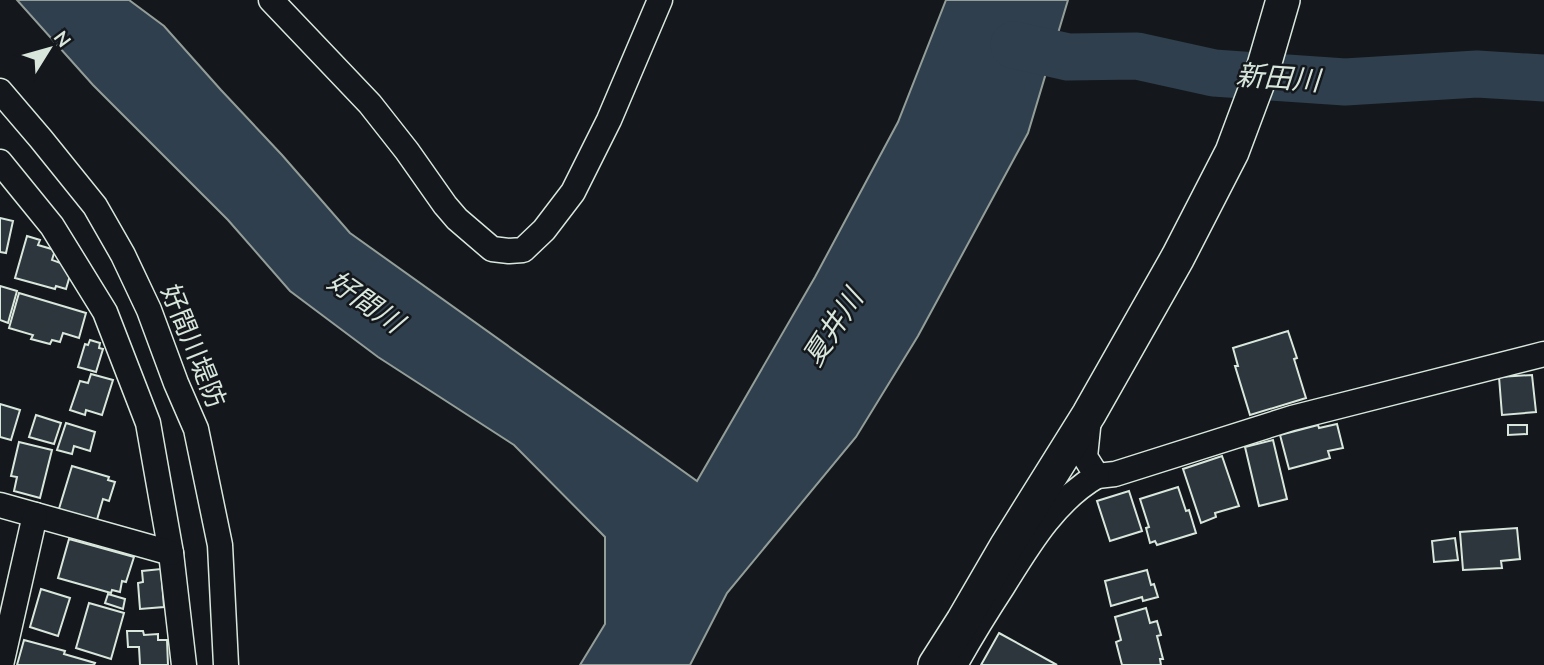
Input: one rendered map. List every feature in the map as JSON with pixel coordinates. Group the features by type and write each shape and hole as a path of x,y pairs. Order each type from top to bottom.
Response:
{"street":[{"path":"271,0 370,104 457,219 492,249 509,251 523,250 544,230 573,192 610,120 660,0"},
{"path":"935,665 1089,414 1178,257 1232,152 1263,69 1283,0"},
{"name":"好間川堤防","path":"0,91 95,206 123,255 149,310 171,372 196,429 220,545 226,665"},
{"path":"0,162 52,226 105,312 148,423 171,553 184,665"},
{"path":"955,665 1000,590 1047,521 1082,485 1097,476 1115,474 1292,418 1544,354"},
{"path":"1089,414 1086,457 1097,476"},
{"path":"0,505 171,553"},
{"path":"1,665 35,515"}],"water":[{"path":"17,0 129,0 164,26 350,233 697,481 815,277 898,122 946,0 1068,0 1028,133 918,336 856,437 727,593 690,665 580,665 605,624 605,537 514,445 378,357 290,291 228,220 93,85"}],"building":[{"path":"0,218 13,221 6,253 0,252"},
{"path":"27,236 40,240 38,245 55,250 52,260 66,265 71,272 66,289 56,286 55,289 15,278"},
{"path":"0,286 17,291 8,323 0,320"},
{"path":"19,293 86,313 79,338 63,333 60,342 52,340 50,344 31,339 33,335 9,328"},
{"path":"1288,331 1306,398 1250,415 1235,366 1238,366 1233,348"},
{"path":"90,340 100,343 99,348 103,349 96,372 78,367 85,344 88,345"},
{"path":"91,374 113,380 102,415 86,410 85,415 70,410 80,381 88,383"},
{"path":"1532,375 1536,412 1502,415 1499,377"},
{"path":"0,404 20,410 11,440 0,437"},
{"path":"36,415 61,423 54,444 29,437"},
{"path":"66,423 95,432 90,451 74,446 72,454 57,450"},
{"path":"1337,424 1343,448 1328,451 1330,458 1289,469 1280,435 1318,425 1319,428"},
{"path":"1508,425 1527,425 1527,434 1508,435"},
{"path":"1273,440 1287,499 1259,506 1245,447"},
{"path":"19,442 52,450 40,498 14,491 17,477 11,476"},
{"path":"1222,456 1239,506 1215,513 1216,517 1201,523 1183,469"},
{"path":"72,466 109,477 108,480 115,482 109,501 103,499 96,523 58,512"},
{"path":"1178,487 1196,533 1157,545 1155,541 1150,543 1146,528 1149,527 1140,499"},
{"path":"1129,491 1142,531 1110,541 1097,501"},
{"path":"1517,528 1520,559 1501,561 1502,568 1463,570 1460,532"},
{"path":"1455,538 1458,560 1434,562 1432,541"},
{"path":"69,539 134,557 126,582 122,581 120,592 112,590 111,593 58,578"},
{"path":"161,569 164,607 140,609 138,583 143,582 142,571"},
{"path":"1147,570 1158,597 1143,601 1142,597 1111,606 1105,581"},
{"path":"41,589 70,598 58,636 30,627"},
{"path":"108,594 125,599 123,609 105,603"},
{"path":"89,603 124,613 111,659 76,648"},
{"path":"1146,608 1150,623 1157,621 1161,635 1157,636 1163,659 1160,659 1161,665 1122,665 1116,642 1121,640 1115,617"},
{"path":"127,631 143,631 144,635 158,634 158,640 167,640 168,665 140,665 139,647 128,647"},
{"path":"999,633 1057,665 981,665"},
{"path":"24,640 65,651 64,654 95,663 17,665"}],"waterway":[{"name":"新田川","path":"1014,45 1068,57 1137,56 1214,73 1345,82 1477,74 1544,78"}],"water label":[{"name":"好間川","path":"366,301"},
{"name":"夏井川","path":"832,327"}]}
